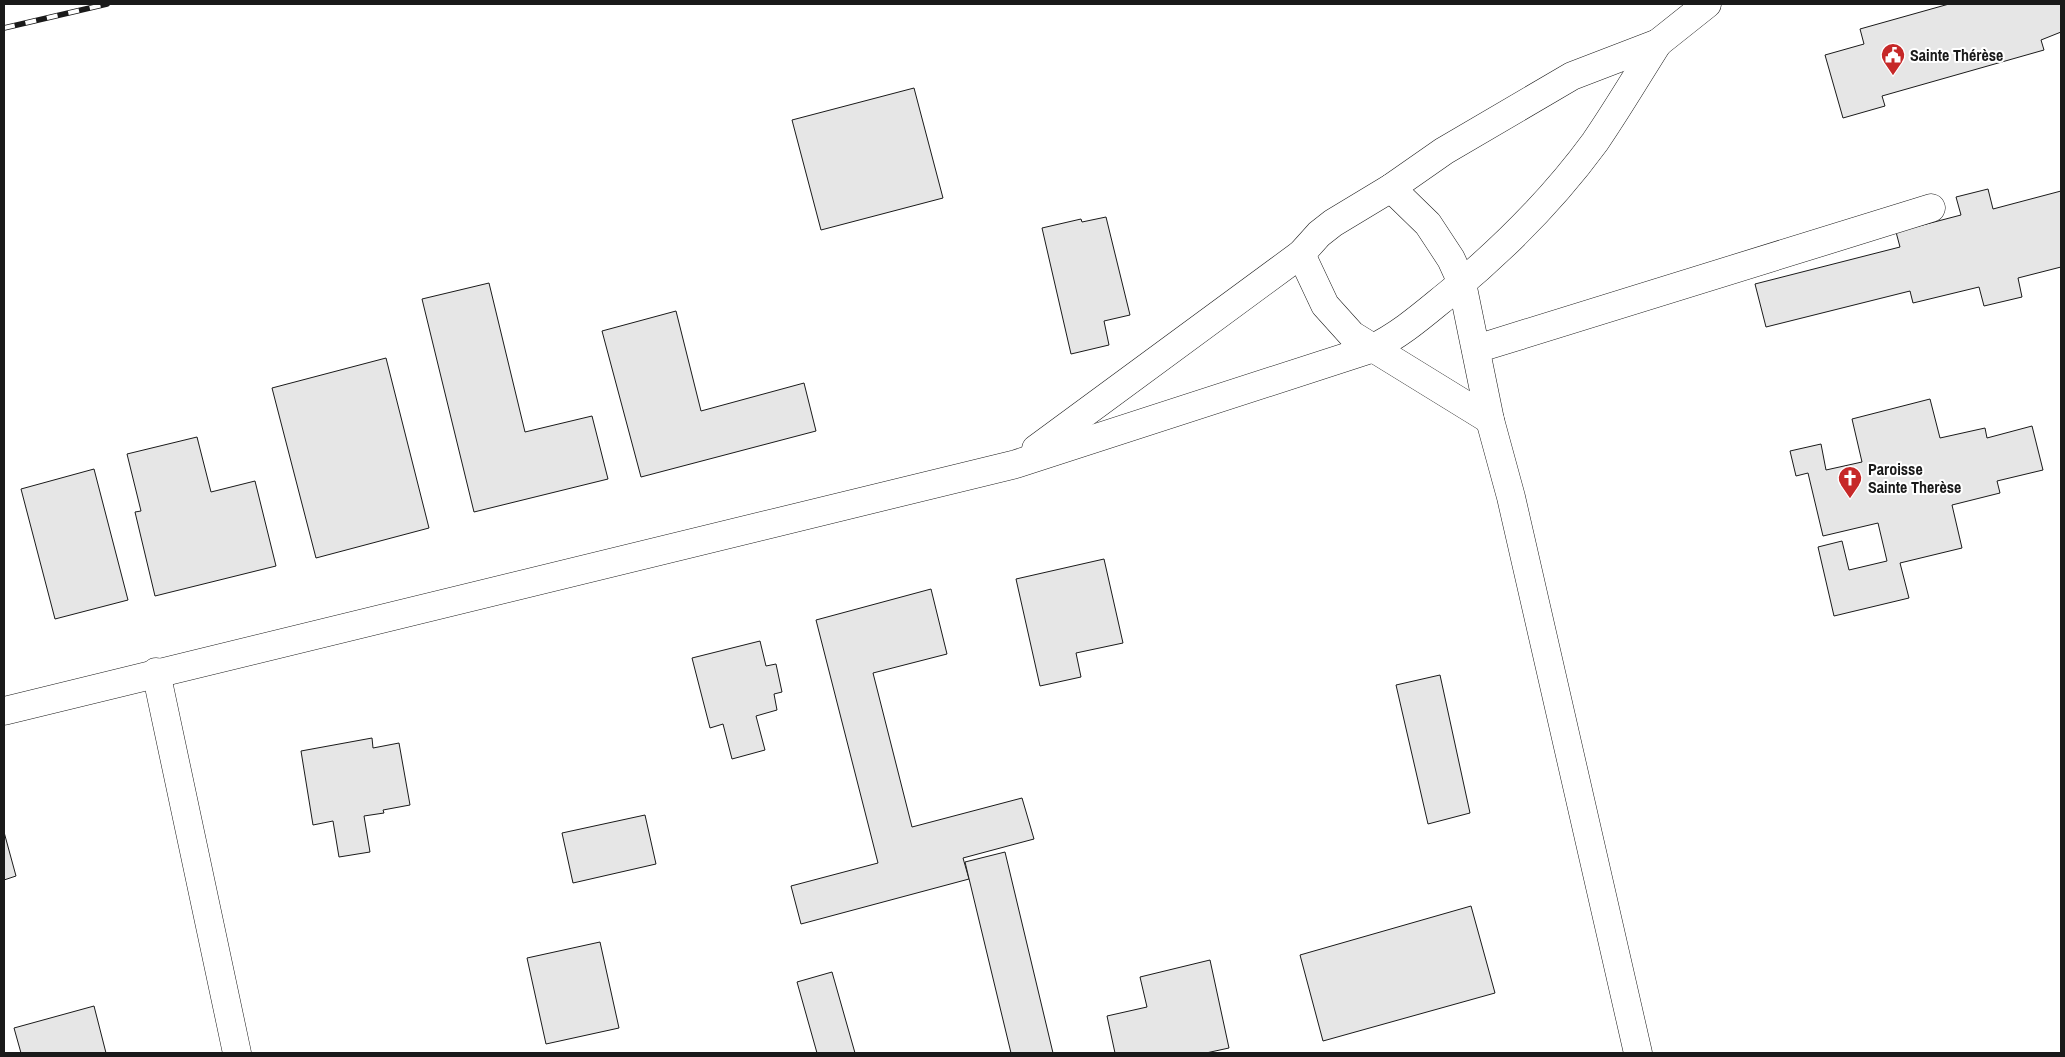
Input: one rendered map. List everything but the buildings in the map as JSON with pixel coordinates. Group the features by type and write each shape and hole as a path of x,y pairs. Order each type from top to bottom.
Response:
{"main road":[{"path":"1016,464 1301,254 1319,234 1333,223 1391,188 1444,151 1572,76 1658,43 1706,4"},
{"path":"4,711 156,672 1016,464 1371,349 1406,329 1462,283 1536,214 1595,142 1658,43"},
{"path":"1391,188 1428,224 1451,259 1462,283 1490,420 1511,497 1638,1053"},
{"path":"1476,349 1931,208"},
{"path":"1301,254 1319,293 1335,318 1352,335 1371,349 1490,420"},
{"path":"156,672 237,1053"}],"railway":[{"path":"4,28 107,4"}],"place":[{"name":"Sainte Thérèse","path":"1893,76"},
{"name":"Paroisse Sainte Therèse","path":"1850,499"}]}
